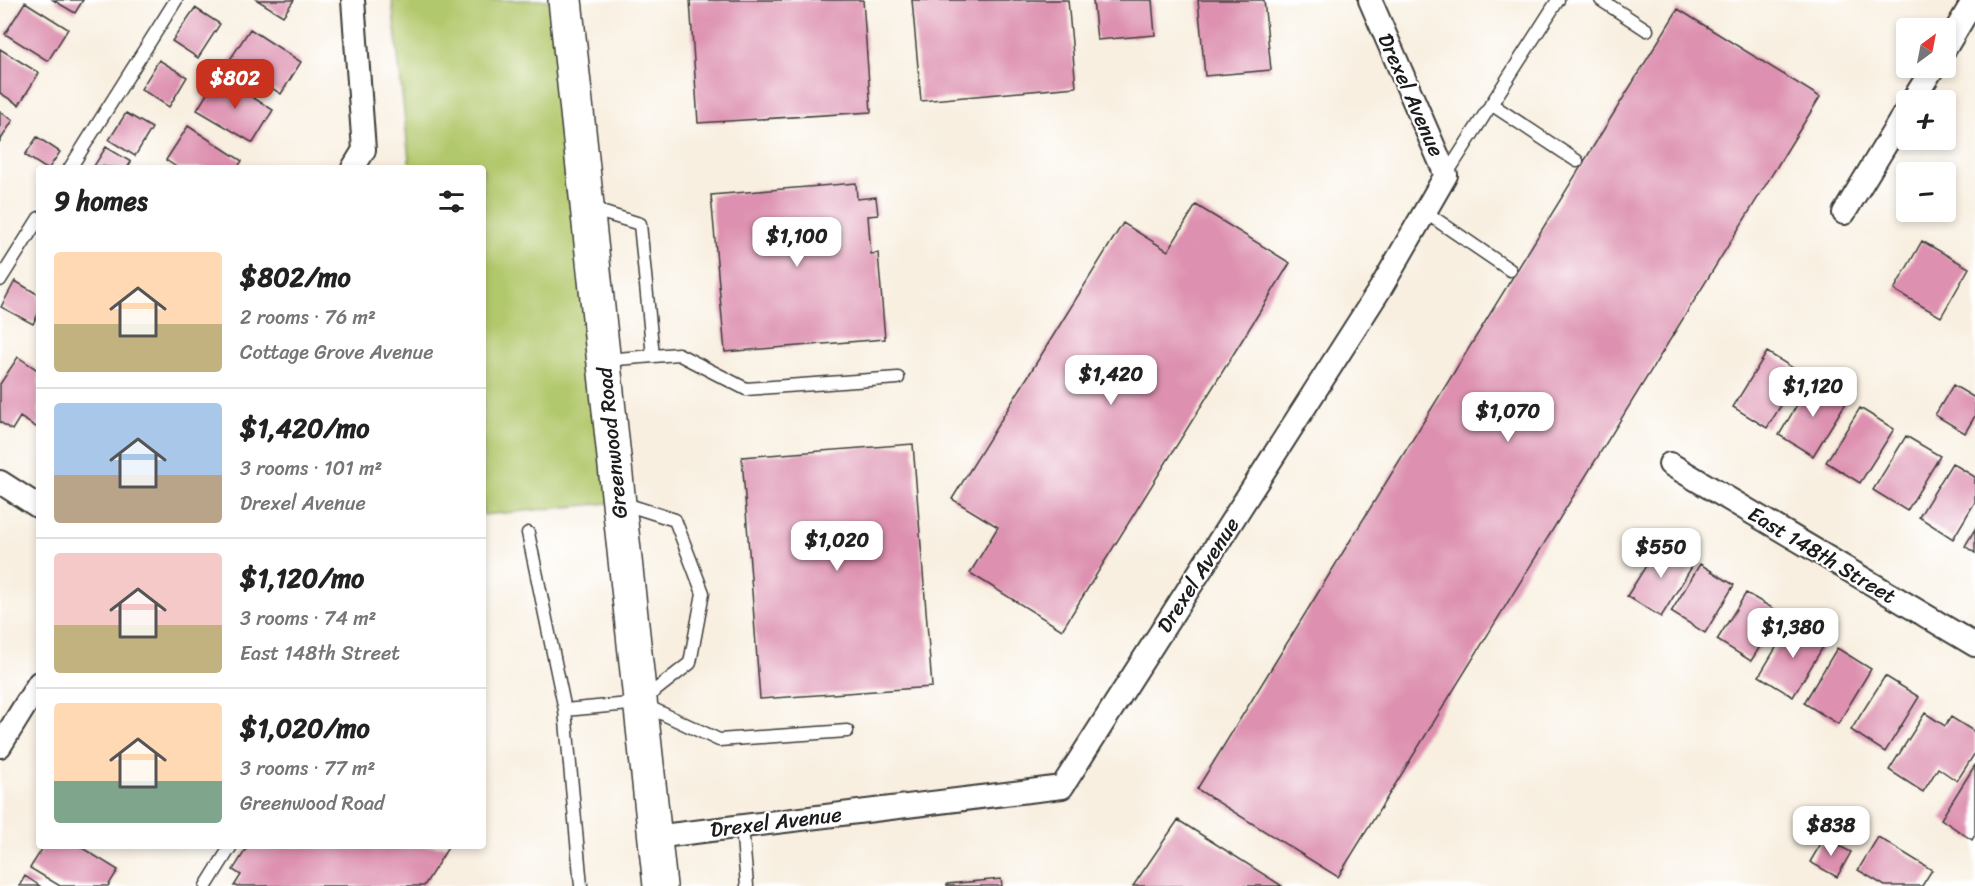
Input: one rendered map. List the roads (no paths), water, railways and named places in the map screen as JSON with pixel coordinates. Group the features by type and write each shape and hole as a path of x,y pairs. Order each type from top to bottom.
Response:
{"street":[{"path":"352,0 364,150 355,165"},
{"name":"Greenwood Road","path":"565,0 660,886"},
{"name":"Drexel Avenue","path":"654,837 1062,787 1376,297 1446,175 1370,0"},
{"path":"1956,30 1974,0"},
{"path":"1844,213 1896,127"},
{"name":"East 148th Street","path":"1670,464 1975,645"},
{"path":"0,482 36,505"},
{"path":"0,746 36,691"}],"lane":[{"path":"72,165 176,0"},
{"path":"1446,175 1558,0"},
{"path":"1601,0 1647,30"},
{"path":"1491,104 1577,161"},
{"path":"587,208 640,224 653,356"},
{"path":"1425,212 1510,270"},
{"path":"0,280 36,223"},
{"path":"603,360 678,354 746,389 898,378"},
{"path":"619,502 675,520 703,593 690,663 640,703"},
{"path":"528,533 565,710 581,886"},
{"path":"565,710 640,703 718,740 847,731"},
{"path":"742,826 747,886"},
{"path":"206,886 229,849"}]}
